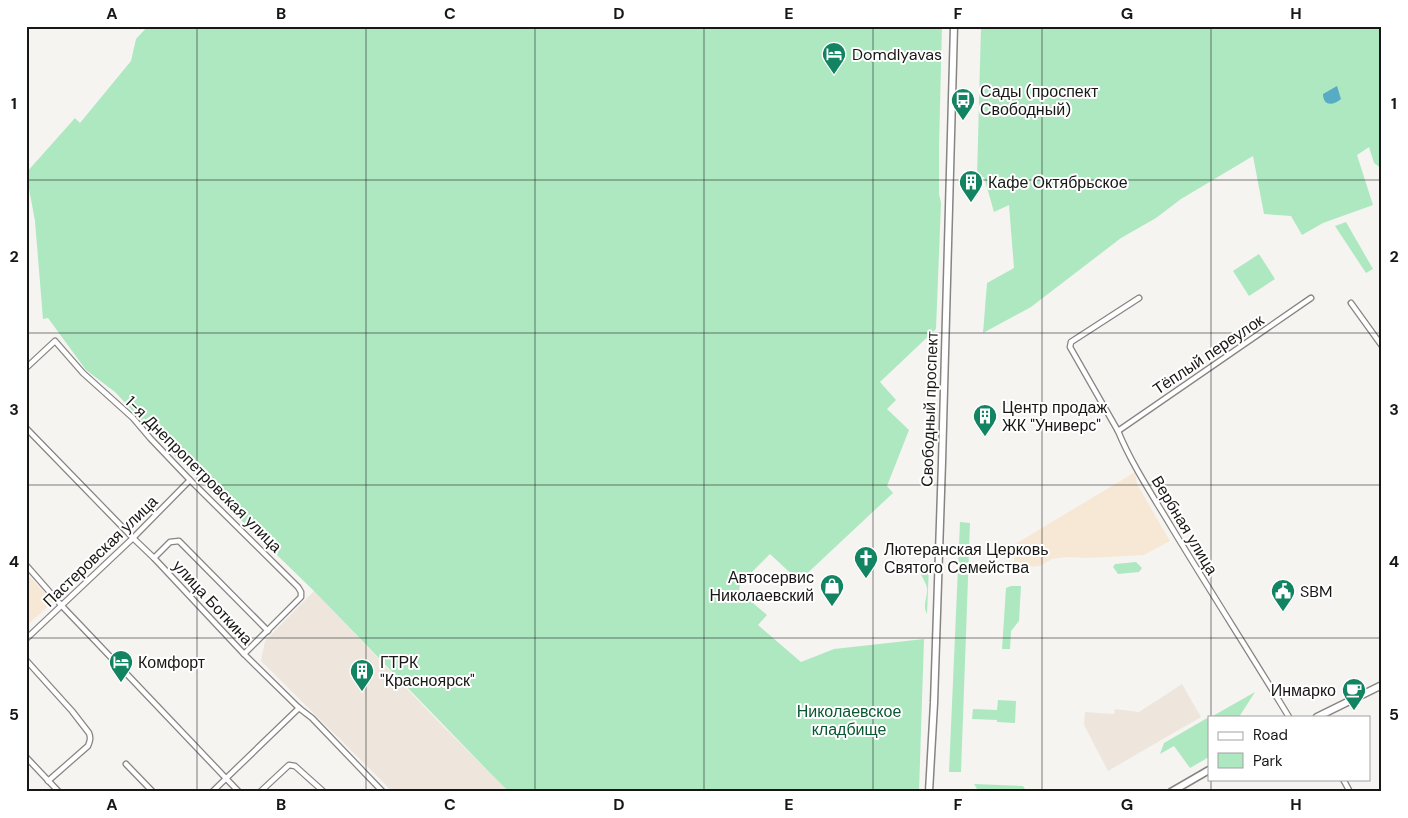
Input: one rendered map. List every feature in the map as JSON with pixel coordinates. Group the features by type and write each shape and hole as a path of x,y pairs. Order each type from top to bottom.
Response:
{"main road":[{"name":"Свободный проспект","path":"929,792 942,462 954,26"},
{"path":"1319,716 1382,685"},
{"path":"1171,792 1208,771"}],"street":[{"name":"Вербная улица","path":"1139,298 1071,342 1070,347 1118,430 1141,476 1288,716"},
{"name":"Тёплый переулок","path":"1118,430 1311,298"},
{"path":"1351,303 1382,346"},
{"name":"1-я Днепропетровская улица","path":"26,368 55,341 83,373 133,418 190,480 298,587 301,597 244,654"},
{"name":"улица Боткина","path":"26,428 154,558 244,654 298,708 312,718 383,792"},
{"name":"Пастеровская улица","path":"26,639 133,538 190,480"},
{"path":"154,558 170,542 179,541 268,631"},
{"path":"26,565 62,606 239,792"},
{"path":"26,660 72,711 90,737 88,746 48,781"},
{"path":"212,792 298,708"},
{"path":"26,757 59,792"},
{"path":"126,764 153,792"},
{"path":"260,792 289,765 295,766 324,792"},
{"path":"1344,780 1350,792"}],"shaded area":[{"path":"1135,472 1137,484 1170,541 1144,555 1088,558 1067,557 1052,559 1040,566 1014,568 1014,552 1017,543"},
{"path":"26,573 53,602 26,626"},
{"path":"314,591 433,716 509,792 393,792 261,661 265,641"},
{"path":"1182,684 1201,717 1108,771 1084,725 1085,712 1114,714 1115,709 1139,712"}],"green space":[{"name":"Николаевское кладбище","path":"148,26 942,26 939,147 939,194 941,203 936,329 880,382 896,400 887,409 909,430 887,486 893,493 799,581 770,554 740,584 739,591 767,615 758,625 801,662 834,649 924,639 919,792 509,792 314,591 177,458 115,392 86,370 48,318 43,319 35,221 26,173 75,118 80,123 131,61 136,39"},
{"path":"981,26 1382,26 1382,169 1374,163 1369,147 1357,155 1373,205 1323,223 1302,235 1291,216 1264,214 1253,156 1121,238 1031,307 983,333 987,283 1014,268 1009,205 994,212 984,177 977,178"},
{"path":"1346,222 1373,269 1366,273 1335,226"},
{"path":"1259,254 1275,279 1249,296 1233,271"},
{"path":"960,522 970,523 961,772 949,772"},
{"path":"928,562 927,614 925,607 927,588 920,572"},
{"path":"1136,562 1142,568 1139,572 1118,574 1113,567 1115,564"},
{"path":"1021,586 1019,621 1011,631 1010,649 1002,649 1006,588"},
{"path":"1255,692 1240,716 1213,716"},
{"path":"998,700 1016,701 1015,723 972,719 973,709 997,710"},
{"path":"1208,718 1208,758 1190,768 1174,746 1160,754 1164,743"},
{"path":"974,784 1023,786 1027,792 979,792"}],"water":[{"path":"1337,86 1341,99 1332,104 1327,103 1323,98 1323,94"}],"place":[{"name":"Domdlyavas","path":"834,75"},
{"name":"Сады (проспект Свободный)","path":"963,121"},
{"name":"Кафе Октябрьское","path":"971,203"},
{"name":"Центр продаж ЖК \"Универс\"","path":"985,437"},
{"name":"Лютеранская Церковь Святого Семейства","path":"866,579"},
{"name":"Автосервис Николаевский","path":"832,607"},
{"name":"SBM","path":"1283,612"},
{"name":"Комфорт","path":"121,683"},
{"name":"ГТРК \"Красноярск\"","path":"362,692"},
{"name":"Инмарко","path":"1354,711"}]}
